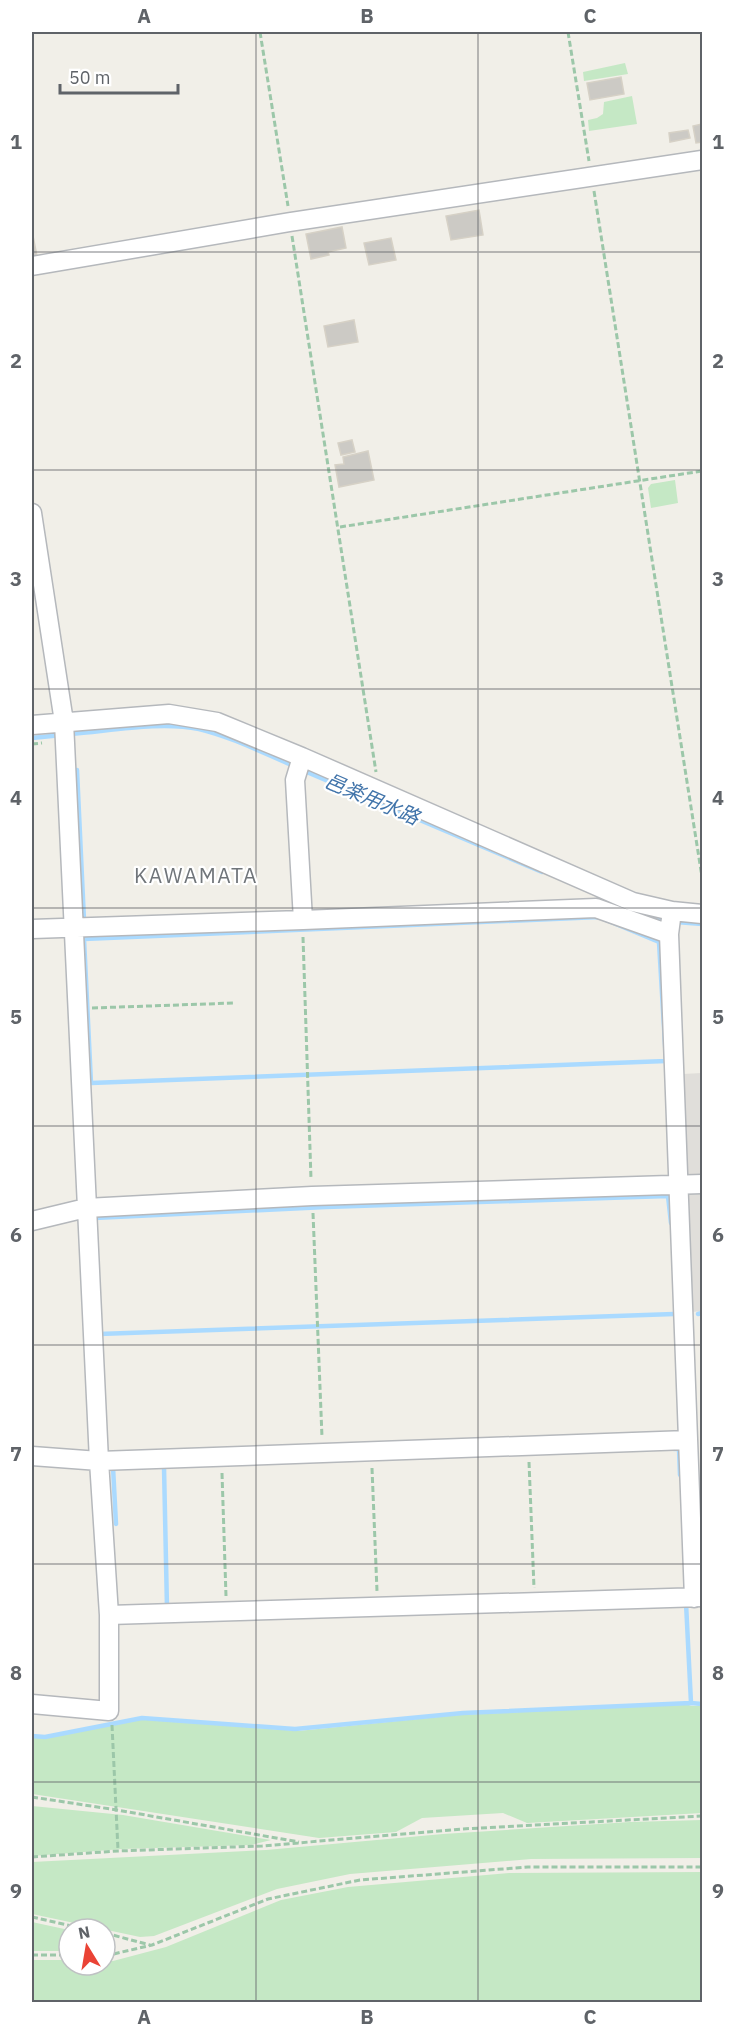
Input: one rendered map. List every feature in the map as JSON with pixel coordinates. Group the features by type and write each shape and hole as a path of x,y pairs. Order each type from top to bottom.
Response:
{"street":[{"path":"32,266 290,222 702,160"},
{"path":"32,513 64,731 86,1208 109,1615 110,1711 32,1704"},
{"path":"32,725 64,731 169,714 217,722 633,902 672,911 702,914"},
{"path":"302,757 296,780 303,920"},
{"path":"32,929 596,908 669,934"},
{"path":"109,1615 698,1598 688,1440 669,934 672,911"},
{"path":"32,1221 86,1208 312,1196 702,1184"},
{"path":"32,1456 99,1461 688,1440"}],"path":[{"path":"260,32 379,792"},
{"path":"568,32 702,877"},
{"path":"339,528 702,471"},
{"path":"32,744 64,731"},
{"path":"77,1008 234,1003"},
{"path":"528,1445 534,1603"},
{"path":"371,1452 378,1607"},
{"path":"222,1456 226,1612"},
{"path":"111,1721 118,1851"},
{"path":"32,1797 280,1837 303,1843"},
{"path":"32,1857 118,1851 262,1846 462,1829 702,1816"},
{"path":"117,1953 152,1945 268,1899 360,1880 528,1867 702,1866"},
{"path":"32,1917 57,1923"},
{"path":"117,1936 152,1945"},
{"path":"32,1955 57,1955"}],"shaded area":[{"path":"702,1073 702,1311 692,1312 683,1074"}],"green space":[{"path":"625,63 628,74 584,81 583,72"},
{"path":"632,96 637,124 589,131 588,120 603,114 604,102"},
{"path":"675,480 678,503 651,508 648,488 651,484"},
{"path":"687,1704 702,1706 702,1813 527,1823 503,1813 422,1818 396,1832 319,1838 32,1794 32,1738 46,1738 141,1719 298,1731 458,1715"},
{"path":"32,1806 123,1815 271,1840 251,1845 122,1849 32,1856"},
{"path":"702,1820 702,1858 531,1859 350,1874 277,1889 154,1936 140,1937 117,1932 117,1917 57,1917 57,1919 32,1914 32,1862 266,1850 443,1834 630,1822"},
{"path":"702,1872 702,2002 32,2002 32,1960 57,1960 57,1977 117,1977 117,1960 166,1947 281,1900 348,1887 509,1873"},
{"path":"32,1922 57,1927 57,1951 32,1951"}],"building":[{"path":"621,77 624,94 590,100 587,83"},
{"path":"702,124 702,142 696,143 693,126"},
{"path":"688,130 690,138 670,142 669,133"},
{"path":"479,210 483,235 451,240 446,216"},
{"path":"342,227 346,248 311,259 306,234"},
{"path":"32,231 37,256 32,257"},
{"path":"391,238 396,260 369,265 364,243"},
{"path":"354,320 358,342 328,347 324,326"},
{"path":"352,440 355,452 341,455 338,443"},
{"path":"368,451 374,480 339,487 335,465 344,464 343,457"}],"waterway":[{"name":"邑楽用水路","path":"70,734 152,726 199,729 223,736 294,766"},
{"name":"邑楽用水路","path":"32,738 62,735"},
{"path":"77,770 84,920"},
{"name":"邑楽用水路","path":"302,770 542,872"},
{"name":"邑楽用水路","path":"636,911 668,921"},
{"path":"599,917 659,942 666,1061 91,1083 84,939 599,917"},
{"name":"邑楽用水路","path":"676,922 702,924"},
{"path":"95,1218 326,1207 668,1196 671,1223"},
{"path":"698,1314 702,1313"},
{"path":"99,1334 674,1314"},
{"path":"674,1449 679,1449 680,1475"},
{"path":"116,1524 113,1467 117,1467"},
{"path":"164,1467 167,1608"},
{"path":"686,1603 691,1703"},
{"path":"32,1736 45,1737 142,1718 295,1729 463,1713 702,1704"}],"district":[{"name":"KAWAMATA","path":"196,876"}]}
